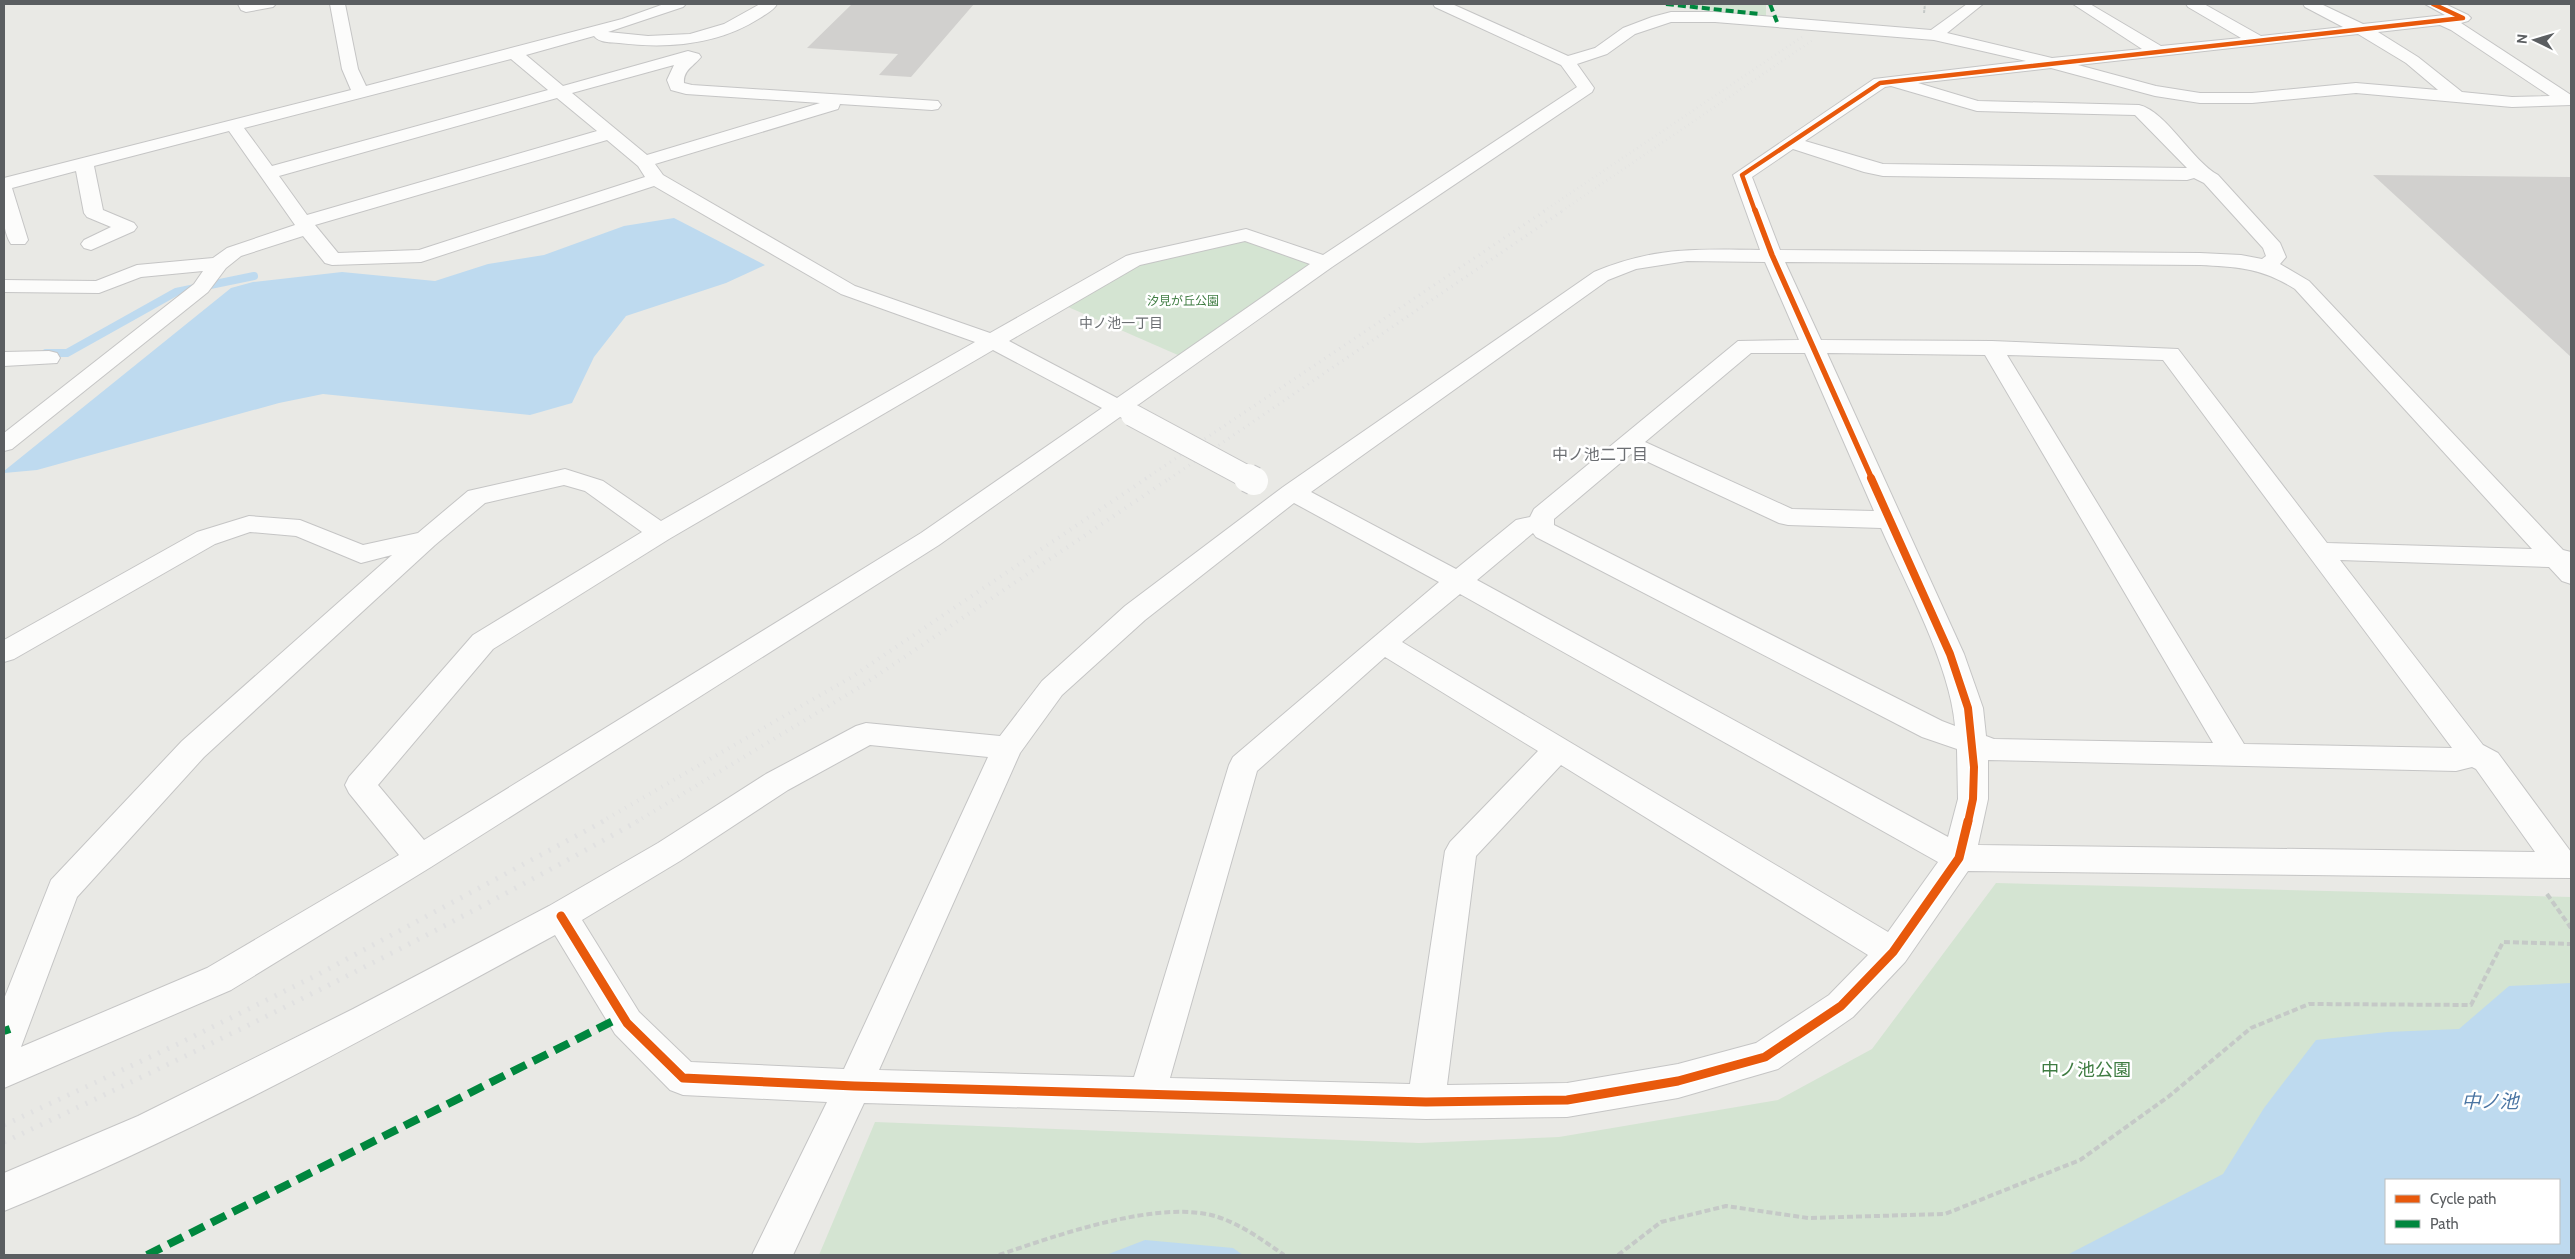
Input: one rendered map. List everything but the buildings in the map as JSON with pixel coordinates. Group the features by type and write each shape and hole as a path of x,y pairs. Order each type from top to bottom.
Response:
{"street":[{"path":"246,4 246,7 268,4"},
{"path":"337,4 350,69 361,92"},
{"path":"4,184 233,124 514,54 594,32 678,4"},
{"path":"594,32 600,36 621,38 671,40 701,37 737,26 770,4"},
{"path":"4,1071 218,979 420,858 930,539 1125,411 1325,263 1586,88 1566,62 1440,4"},
{"path":"1787,4 1788,23"},
{"path":"1934,35 1976,4"},
{"path":"2080,4 2157,52"},
{"path":"2193,4 2260,41"},
{"path":"2310,4 2382,40 2412,60 2458,98"},
{"path":"561,916 627,1023 683,1078 854,1086 1426,1102 1567,1100 1678,1082 1765,1057 1841,1006 1893,952 1959,858 1973,799 1974,767 1968,708 1950,654 1772,255 1742,175 1880,83 2463,18 2433,4"},
{"path":"1566,62 1601,51 1641,24 1672,17 1788,23 1934,35 2155,91 2200,98 2252,98 2356,88 2512,102 2570,100"},
{"path":"2443,21 2457,27 2570,100"},
{"path":"514,54 610,133 650,170 848,290 992,341 1254,481 1288,495 1458,581 1959,858 2567,865"},
{"path":"268,173 688,56 693,57 680,70 675,80 677,86 683,88 932,105"},
{"path":"1891,81 1977,106 2138,110 2146,115 2189,160 2196,172 2211,179 2273,247 2276,257 2268,265"},
{"path":"233,124 305,225 332,259 421,256 650,170 850,100"},
{"path":"4,444 201,288 220,264 234,252 305,225 610,133"},
{"path":"1791,142 1870,168 1883,170 2187,174 2196,172"},
{"path":"84,164 94,213 127,227 91,244"},
{"path":"4,190 18,240"},
{"path":"420,858 360,784 483,642 660,533 1133,260 1246,235 1325,263"},
{"path":"772,1255 854,1086 1007,748 1052,688 1134,612 1288,495 1601,276 1630,264 1657,258 1687,255 1772,255 2200,258 2248,261 2268,265 2302,285 2566,565"},
{"path":"4,286 99,287 137,271 220,264"},
{"path":"1540,524 1543,515 1746,346 1992,348 2170,354 2321,551 2472,753 2487,761 2567,865"},
{"path":"1992,348 2235,755"},
{"path":"4,359 50,358"},
{"path":"1629,444 1788,517 1890,520"},
{"path":"4,1044 63,890 193,749 426,539 477,497 565,477 594,486 660,533"},
{"path":"4,652 206,538 249,524 300,528 361,554 426,539"},
{"path":"1147,1094 1244,765 1383,643 1525,526 1540,524"},
{"path":"1540,524 1545,531 1932,729 1994,750 2456,760 2468,758 2472,753"},
{"path":"2321,551 2566,565"},
{"path":"1383,643 1893,952"},
{"path":"4,1192 151,1128 365,1020 561,916 670,852 777,782 866,734 1007,748"},
{"path":"1426,1102 1461,851 1558,749"}],"path":[{"path":"1923,16 1926,4"},
{"path":"1618,1255 1661,1222 1726,1206 1808,1218 1945,1214 2080,1160 2168,1097 2251,1028 2309,1004 2471,1005 2502,942 2571,944"},
{"path":"999,1255 1086,1226 1156,1214 1213,1215 1268,1242 1284,1255"}],"green space":[{"path":"1660,4 1766,4 1766,17"},
{"name":"汐見が丘公園","path":"1246,235 1325,263 1187,359 1059,303 1133,260"},
{"name":"中ノ池公園","path":"1996,883 2571,897 2571,1255 819,1255 875,1122 1419,1143 1559,1137 1778,1100 1872,1049"}],"water":[{"path":"674,218 765,265 726,283 626,316 594,357 572,403 530,415 323,394 279,403 37,470 4,473 4,471 231,288 253,282 342,272 435,281 488,264 544,255 624,226"},
{"name":"中ノ池","path":"2571,983 2571,1255 2067,1255 2223,1174 2264,1108 2316,1040 2387,1032 2459,1029 2509,986"},
{"path":"1145,1240 1233,1248 1243,1255 1106,1255"}],"waterway":[{"path":"46,353 67,353 176,292 254,276"}],"railway":[{"path":"1544,211 1802,37"},
{"path":"1562,211 1813,40"},
{"path":"1145,479 1546,210"},
{"path":"1169,479 1564,210"},
{"path":"601,822 850,678 1147,478"},
{"path":"636,822 860,687 1170,478"},
{"path":"4,1125 180,1043 317,975 604,821"},
{"path":"4,1142 324,988 482,906 638,821"}],"marked path":[{"path":"1666,4 1759,14"},
{"path":"1770,4 1777,22"},
{"path":"147,1255 623,1016"},
{"path":"4,1031 10,1029"}],"cycle path":[{"path":"561,916 627,1023 683,1078 854,1086 1426,1102 1567,1100 1678,1081 1765,1057 1841,1006 1893,952 1959,858 1973,799 1974,767 1968,708 1950,654 1772,255 1742,175 1880,83 2463,18 2433,4"}],"district":[{"name":"中ノ池一丁目","path":"1121,323"},
{"name":"中ノ池二丁目","path":"1600,454"}]}
